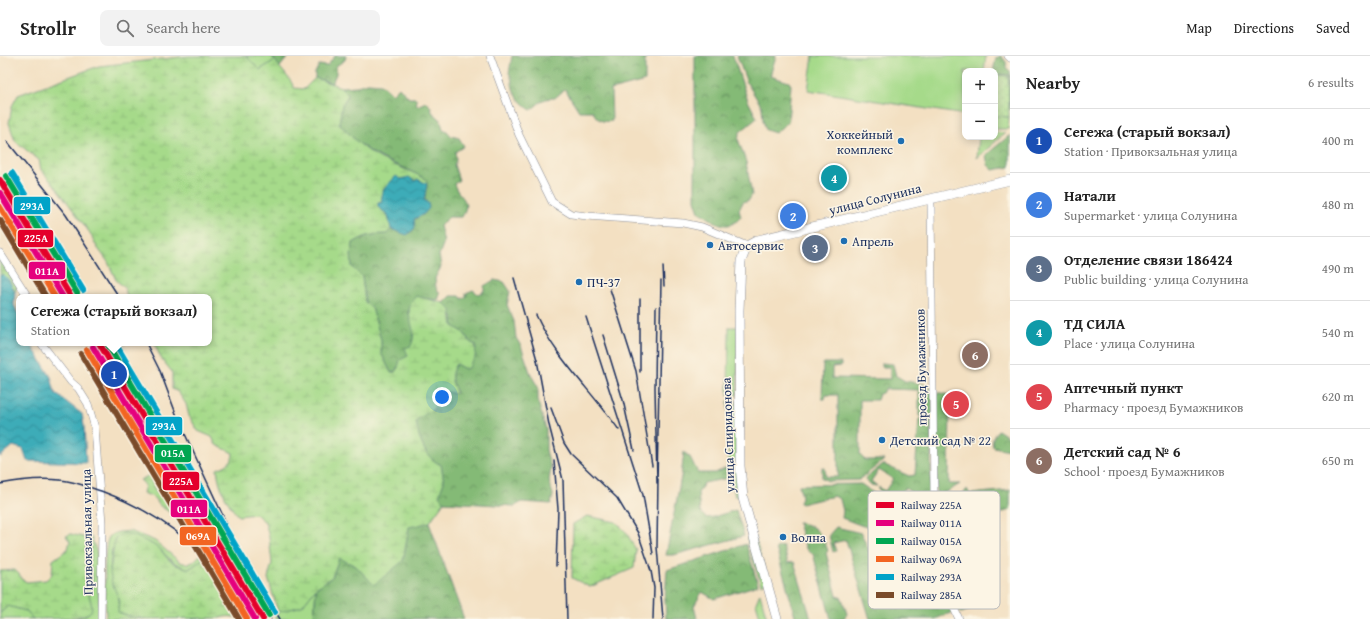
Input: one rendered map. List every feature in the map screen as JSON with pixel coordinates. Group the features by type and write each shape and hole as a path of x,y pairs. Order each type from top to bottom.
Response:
{"street":[{"path":"490,56 503,95 530,161 552,202 558,207 572,214 586,216 683,223 702,227 747,246"},
{"name":"улица Солунина","path":"747,246 758,240 1010,180"},
{"name":"проезд Бумажников","path":"931,205 934,491"},
{"name":"улица Спиридонова","path":"747,246 741,261 739,310 740,466 743,498 776,619"},
{"path":"0,253 26,294"},
{"name":"Привокзальная улица","path":"43,346 78,388 88,404 95,428 102,523 101,619"},
{"name":"проезд Бумажников","path":"954,609 959,619"}],"green space":[{"path":"189,56 246,56 260,70 275,60 294,88 304,89 315,78 341,87 348,95 342,105 339,123 356,140 381,159 426,179 427,184 417,179 415,181 383,190 381,203 378,203 378,207 388,215 391,229 387,234 377,234 361,238 353,243 351,254 352,267 362,277 365,302 372,308 381,340 381,353 391,373 397,371 400,360 408,356 405,348 411,346 413,339 409,309 416,296 444,303 451,310 453,326 463,332 471,343 476,345 475,358 471,362 469,368 465,369 456,364 452,377 456,390 455,394 446,392 439,395 437,397 435,407 419,418 416,422 426,453 435,462 441,465 444,482 439,495 444,502 429,523 409,527 403,561 374,585 356,566 339,558 332,577 316,588 302,606 278,612 268,578 272,563 269,537 265,522 256,514 238,516 230,505 221,488 217,469 230,462 233,453 216,445 212,437 198,431 189,416 186,404 178,392 172,389 172,372 161,358 155,346 212,346 212,294 126,294 125,288 116,280 108,262 97,247 90,233 56,187 41,170 39,160 15,141 9,123 12,106 18,95 99,66"},
{"path":"246,56 272,56 275,60 260,70"},
{"path":"272,56 289,56 279,68"},
{"path":"335,56 346,56 345,60 336,66 336,74 332,83 315,78 315,73 319,65 327,66"},
{"path":"512,56 645,56 645,81 611,90 612,121 606,122 598,119 593,111 579,111 565,89 555,98 541,101 531,110 521,102 513,89 509,73"},
{"path":"695,56 733,56 748,101 757,118 740,132 738,139 746,162 752,195 749,200 743,202 739,210 741,217 736,222 726,225 716,222 699,212 695,200"},
{"path":"737,56 776,56 770,76 789,82 791,85 788,122 775,133 766,130 763,120 762,107 747,83"},
{"path":"813,56 986,56 984,68 962,68 962,115 808,90"},
{"path":"1001,56 1006,62 1006,68 1010,71 1010,110 1009,75 998,74 998,68 994,68 996,58"},
{"path":"998,75 1008,76 1009,117 998,116"},
{"path":"368,83 381,84 392,94 399,87 409,98 416,98 417,106 426,102 431,107 432,112 440,119 443,129 451,136 459,138 464,146 455,152 456,160 454,165 459,180 454,184 464,199 466,206 462,217 449,217 440,226 444,242 439,255 441,267 435,278 436,288 440,294 438,300 423,298 408,311 414,334 413,346 407,356 400,363 397,371 391,373 381,353 381,340 372,308 365,302 362,277 352,267 351,254 353,243 361,238 377,234 387,234 391,229 396,230 424,214 427,206 425,199 426,179 369,151 349,134 339,123 342,105 348,95 341,87 357,86"},
{"path":"998,116 1009,117 1008,129 998,129"},
{"path":"998,132 1005,133 998,139"},
{"path":"1010,135 1010,167 993,170 988,165 986,155"},
{"path":"979,140 997,140 977,158"},
{"path":"0,257 19,282 15,293 9,280 3,274 0,276"},
{"path":"494,280 504,282 510,291 507,305 514,321 516,338 521,346 531,375 538,387 538,402 546,429 546,450 551,468 549,481 553,495 551,504 522,502 515,506 444,502 439,495 444,482 441,465 435,462 426,453 419,435 416,422 437,404 437,397 445,392 455,394 456,390 452,377 456,364 465,369 475,358 476,345 471,343 463,332 453,326 453,316 444,303 451,296 460,296 462,299 466,297 466,293 473,290 478,294 484,291 484,286"},
{"path":"729,327 738,327 737,395 728,395"},
{"path":"824,363 841,363 841,366 832,367 832,378 890,379 890,367 882,367 882,363 893,364 896,376 905,381 923,384 932,390 933,417 919,416 919,390 885,389 879,394 877,400 860,400 860,455 865,460 884,460 859,480 828,481 822,478 822,467 825,468 826,477 838,477 838,395 826,395 825,399 822,399"},
{"path":"937,392 948,395 950,398 949,484 960,484 948,491 936,491"},
{"path":"728,401 736,401 737,461 729,464"},
{"path":"931,418 931,491 909,491 905,488 903,491 885,491 893,479 879,470 871,481 877,486 870,485 865,479 883,464 909,476 915,475 919,419"},
{"path":"998,430 1010,438 1010,450 993,447 993,438"},
{"path":"684,452 690,457 698,473 715,473 727,468 729,478 704,483 698,493 700,512 706,518 736,510 744,536 674,555 666,555 681,477"},
{"path":"737,464 740,496 735,496 729,467"},
{"path":"154,473 151,481 156,491 160,494 169,492 195,530 203,547 180,526 175,516 159,505 152,497 143,493 145,485 140,480"},
{"path":"861,484 871,491 868,491 868,526 863,526 842,518 843,511 840,499 834,496 801,504 800,502 802,497 799,485"},
{"path":"879,487 885,491 880,491"},
{"path":"1010,490 1010,510 1000,513 1000,491"},
{"path":"587,516 616,522 626,532 636,550 634,568 590,587 572,578 573,524"},
{"path":"429,523 464,619 314,618 316,588 332,577 339,558 356,566 403,561 409,526"},
{"path":"798,523 814,528 824,540 828,551 826,553 837,596 842,598 847,614 844,618 831,619 813,554 806,549"},
{"path":"836,527 861,533 868,549 868,609 952,609 953,612 935,619 870,619 846,540 833,543 836,551 833,552 829,535"},
{"path":"130,531 155,541 180,562 187,564 193,562 200,555 203,559 189,569 173,562 160,549 112,549 110,571 119,599 118,608 128,617 134,616 144,619 106,619 105,564 107,543 111,535 119,532"},
{"path":"124,533 152,544 160,549 168,559 176,565 189,569 203,559 234,595 239,603 244,619 229,616 220,618 144,619 128,616 118,612 119,599 112,583 110,571 115,538"},
{"path":"71,534 87,538 90,547 91,557 89,563 92,575 92,584 89,595 92,605 91,611 81,616 47,619 33,619 26,611 8,606 0,613 0,571 15,570 21,579 27,582 46,580 52,574 53,560 68,549 70,541 66,536"},
{"path":"91,537 97,553 100,619 72,619 83,617 89,613 91,606 89,595 92,590 92,576 89,562 91,547 87,538"},
{"path":"755,537 768,582 761,585 747,539"},
{"path":"746,544 758,585 714,599 702,592 694,606 697,619 666,619 665,598 667,570"},
{"path":"783,546 788,563 794,562 811,619 796,619 776,548"},
{"path":"316,588 314,618 317,619 276,619 275,617 278,612 302,606"},
{"path":"760,593 767,619 760,617 756,603"},
{"path":"8,606 26,611 33,619 0,619 0,613"},
{"path":"957,609 969,609 969,610 961,613"}],"water":[{"path":"396,176 400,179 409,177 415,181 417,179 427,184 424,200 428,203 429,208 424,214 414,219 415,228 407,235 391,229 388,215 378,207 378,203 381,203 383,190"},
{"path":"3,274 9,280 15,293 14,305 16,309 16,346 32,346 51,377 55,393 82,414 86,463 27,461 23,449 13,446 0,457 0,276"}],"railway":[{"path":"7,141 66,215 117,294"},
{"path":"663,266 664,286"},
{"path":"514,278 537,360 549,425 563,480 567,619"},
{"path":"656,307 655,388 657,483 661,280"},
{"path":"610,289 636,371 652,466"},
{"path":"640,299 640,372"},
{"path":"536,315 544,331 564,360 619,430"},
{"path":"586,317 643,495 653,554"},
{"path":"603,335 623,400 634,450"},
{"path":"148,346 160,371 178,419 271,619"},
{"path":"551,408 564,443 571,454 617,498 638,533 651,571 654,588 653,619"},
{"path":"554,461 558,509 556,566"},
{"path":"0,484 22,480 52,479 81,484 125,501 169,526 207,558 224,577 253,619"},
{"path":"658,479 657,547 663,619"},
{"path":"230,548 246,576"},
{"path":"267,598 280,619"}],"rail line":[{"name":"293А","path":"12,173 83,290"},
{"name":"015А","path":"6,176 77,293"},
{"name":"225А","path":"0,180 69,294"},
{"name":"011А","path":"0,193 61,294"},
{"name":"069А","path":"0,207 53,294"},
{"name":"285А","path":"0,220 44,294"},
{"name":"225А","path":"101,346 263,619"},
{"name":"015А","path":"109,346 269,615"},
{"name":"293А","path":"117,346 275,612"},
{"name":"011А","path":"93,347 255,619"},
{"name":"069А","path":"87,350 247,619"},
{"name":"285А","path":"81,354 239,619"}],"place":[{"name":"Хоккейный комплекс","path":"901,141"},
{"name":"ТД СИЛА","path":"834,178"},
{"name":"Натали","path":"793,216"},
{"name":"Апрель","path":"844,241"},
{"name":"Автосервис","path":"710,245"},
{"name":"Отделение связи 186424","path":"815,248"},
{"name":"ПЧ-37","path":"579,282"},
{"name":"Детский сад № 6","path":"975,355"},
{"name":"Сегежа (старый вокзал)","path":"114,374"},
{"name":"Аптечный пункт","path":"956,404"},
{"name":"Детский сад № 22","path":"882,440"},
{"name":"Волна","path":"783,537"}]}
